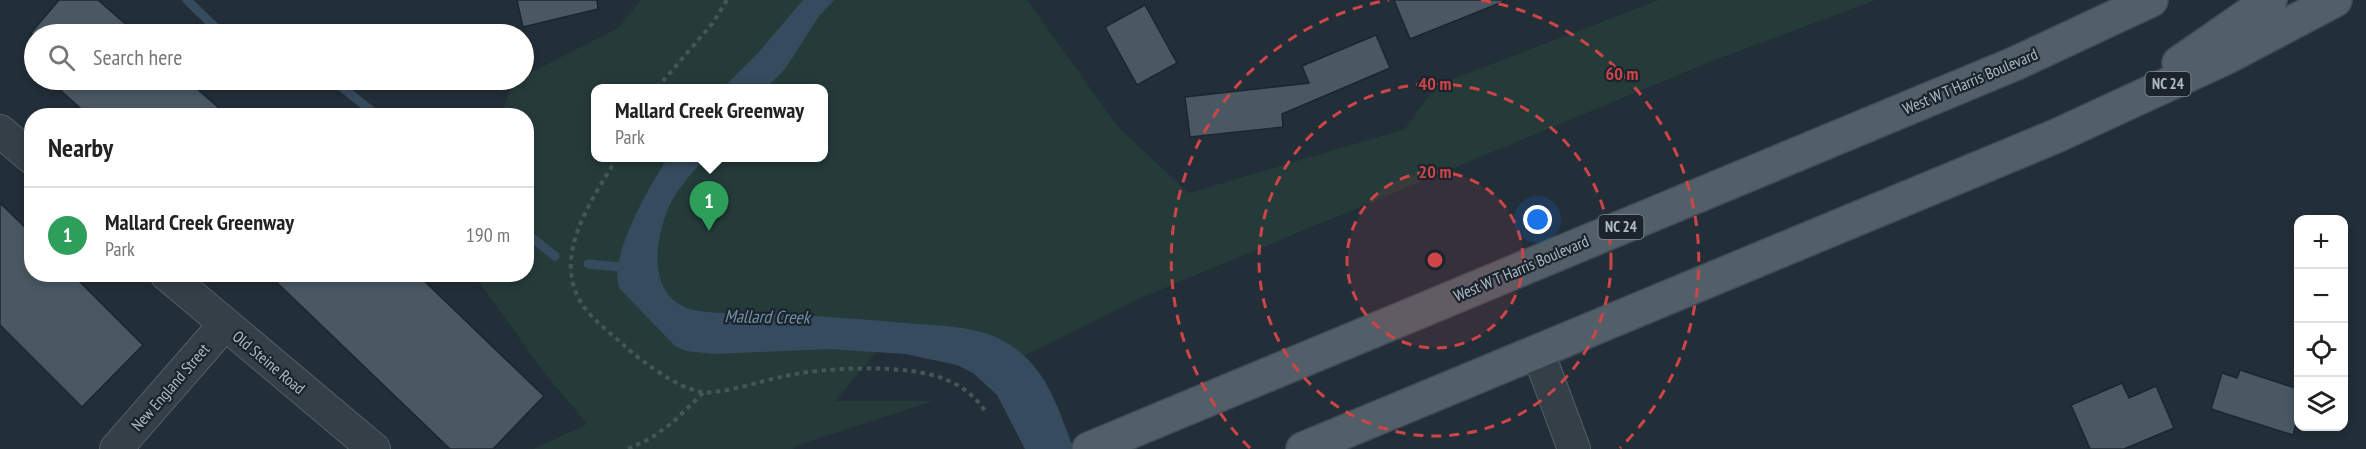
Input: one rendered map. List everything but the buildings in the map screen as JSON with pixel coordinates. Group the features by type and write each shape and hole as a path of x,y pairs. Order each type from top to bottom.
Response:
{"main road":[{"name":"West W T Harris Boulevard","path":"1089,449 2013,64 2151,0"},
{"path":"2111,110 2270,0"},
{"name":"NC 24","path":"1303,449 2056,136 2225,58 2335,0"}],"street":[{"path":"0,130 24,151"},
{"name":"Old Steine Road","path":"175,282 374,449"},
{"name":"New England Street","path":"116,449 224,325"},
{"path":"1538,352 1574,449"}],"path":[{"path":"660,84 712,24 727,0"},
{"path":"615,162 582,219 573,245 570,261 576,291 584,307 632,352 677,382 702,393"},
{"path":"628,449 651,438 672,423 702,393 784,376 844,368 895,370 937,376 948,380 974,397 985,411"}],"green space":[{"path":"641,0 1027,0 1118,127 1189,193 1405,129 1437,85 1659,0 1876,0 1709,62 1138,299 992,372 948,361 879,349 835,401 933,401 796,446 793,449 534,449 587,424 543,371 479,282 534,282 534,108 504,108 510,90 534,90 534,71 618,28"}],"water":[{"path":"803,0 834,0 819,16 785,69 770,84 727,84 758,53"},
{"name":"Mallard Creek","path":"665,162 702,162 684,182 668,209 658,249 660,277 664,289 672,299 684,307 711,312 818,316 942,326 989,334 1016,349 1039,372 1055,401 1074,449 1025,449 997,395 973,373 957,365 905,354 828,349 714,354 686,351 675,346 620,289 617,276 619,260 632,222"}],"waterway":[{"path":"187,0 212,24"},
{"path":"345,90 368,108"},
{"path":"534,239 555,256"},
{"path":"588,264 631,268"}],"place":[{"name":"Mallard Creek Greenway","path":"709,231"}]}
